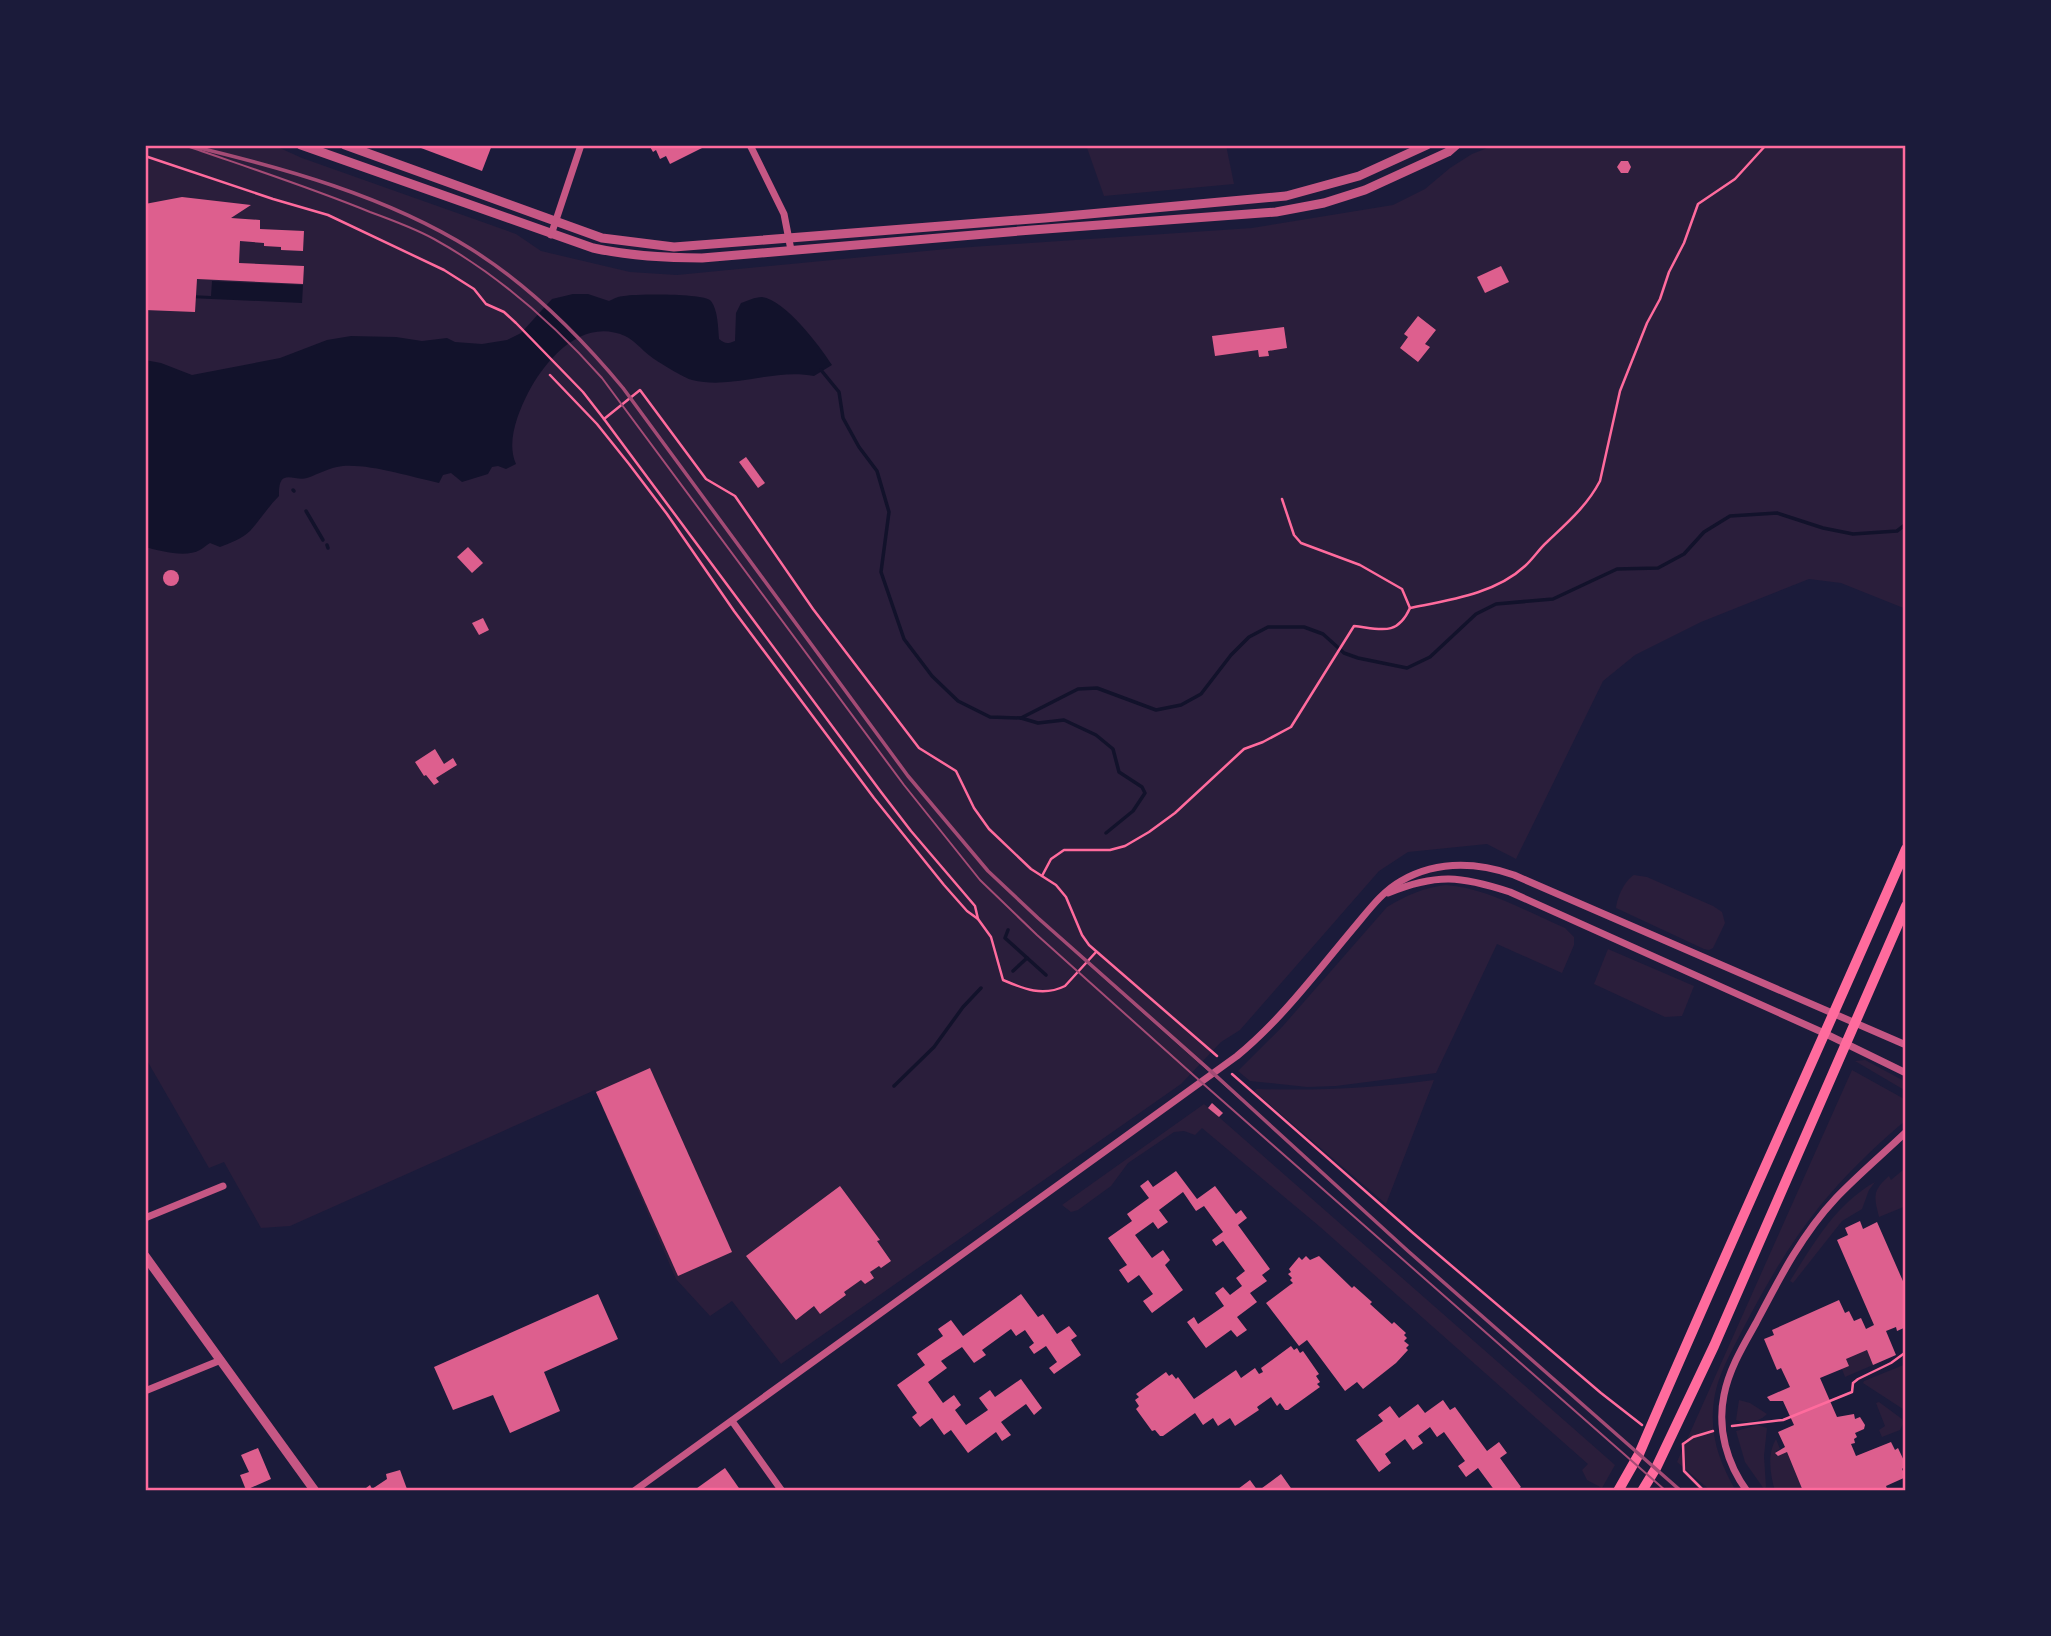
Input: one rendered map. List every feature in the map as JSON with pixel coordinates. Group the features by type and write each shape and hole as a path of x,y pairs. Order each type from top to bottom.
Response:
{"main road":[{"path":"1618,1491 1639,1454 1906,849"},
{"path":"1642,1491 1656,1468 1714,1346 1906,906"}],"street":[{"path":"301,145 593,248 629,256 656,258 702,258 1289,210 1366,190 1448,152 1456,145"},
{"path":"345,145 555,223 602,238 655,246 1032,219 1286,196 1359,176 1427,145"},
{"path":"551,234 581,145"},
{"path":"750,145 784,214 791,250"},
{"path":"634,1491 1250,1045 1385,895 1398,882 1420,872 1460,865 1497,869 1906,1045"},
{"path":"1385,895 1408,885 1452,878 1479,882 1510,892 1824,1032 1906,1073"},
{"path":"1747,1491 1734,1472 1722,1429 1723,1396 1736,1360 1786,1267 1810,1229 1836,1198 1906,1132"},
{"path":"145,1218 223,1186"},
{"path":"145,1256 316,1491"},
{"path":"145,1391 221,1360"},
{"path":"732,1421 782,1491"}],"path":[{"path":"1410,608 1478,592 1513,575 1571,521 1595,491 1600,481 1620,391 1698,204 1735,179 1766,145"},
{"path":"145,156 301,206 356,227 444,270 474,289 486,304 504,312 604,419 881,792 975,906 978,919"},
{"path":"550,375 597,424 629,464 734,611 874,798 944,885 967,911 978,919 991,937 1003,980 1030,992 1059,989 1065,986 1096,952"},
{"path":"604,419 640,390 706,479 735,496 813,609 919,748 956,771 974,808 989,829 1031,869 1056,885 1066,897 1082,935 1096,952 1217,1056"},
{"path":"1042,876 1051,859 1065,850 1110,850 1125,846 1149,832 1193,797 1244,749 1291,727 1354,626 1379,630 1395,627 1405,619 1410,608 1402,589 1360,565 1301,543 1294,536 1282,499"},
{"path":"1233,1074 1347,1177 1637,1423"},
{"path":"1730,1426 1783,1420 1852,1392 1853,1383 1858,1379 1891,1363 1906,1352"},
{"path":"1704,1491 1684,1471 1683,1444 1693,1437 1713,1431"}],"shaded area":[{"path":"145,145 273,145 302,158 516,234 541,251 630,272 677,275 957,248 1252,228 1393,205 1425,189 1472,154 1495,145 1906,145 1906,609 1841,583 1809,579 1701,622 1635,655 1603,681 1516,859 1487,844 1408,852 1379,871 1240,1030 1221,1042 1181,1084 781,1364 732,1301 710,1316 676,1279 595,1090 290,1226 261,1228 224,1162 209,1168 145,1057"},
{"path":"1086,145 1226,145 1234,184 1104,196"},
{"path":"212,281 303,285 302,303 145,296 145,293 211,296"},
{"path":"588,294 609,301 620,296 642,295 706,298 715,309 719,339 727,343 735,341 736,313 741,303 762,297 781,306 791,315 811,336 832,365 814,376 783,375 723,382 692,380 653,358 625,336 594,332 567,345 555,355 536,380 524,401 514,428 512,446 516,464 506,469 492,467 488,474 462,482 451,473 443,475 439,483 354,466 334,468 302,479 288,477 281,481 279,496 250,531 236,540 220,547 210,543 200,550 188,553 145,547 145,360 192,375 280,358 327,340 351,336 396,337 422,341 447,338 455,342 482,344 507,340 521,333 552,299"},
{"path":"1634,875 1647,877 1722,912 1725,923 1713,948 1704,949 1616,908 1622,889"},
{"path":"1446,885 1492,896 1565,928 1574,937 1574,945 1562,973 1497,944 1436,1073 1336,1086 1307,1087 1250,1081 1238,1071 1282,1027 1387,907 1415,893"},
{"path":"1608,949 1694,986 1682,1016 1665,1017 1594,984"},
{"path":"1865,1060 1906,1082 1906,1091 1855,1061"},
{"path":"1852,1070 1906,1100 1906,1120 1860,1162 1819,1207 1779,1265 1745,1325 1720,1376 1713,1408 1716,1445 1736,1491 1711,1491 1677,1462"},
{"path":"1434,1080 1386,1204 1254,1091 1346,1088"},
{"path":"1204,1104 1615,1465 1602,1488 1587,1480 1582,1470 1588,1464 1319,1226 1202,1128 1195,1135 1184,1131 1174,1132 1128,1163 1111,1186 1078,1210 1071,1212 1062,1205"},
{"path":"1903,1170 1906,1177 1906,1206 1879,1217 1875,1199 1877,1190 1889,1176 1891,1180"},
{"path":"1875,1182 1862,1209 1842,1221 1793,1283 1790,1281 1837,1213"},
{"path":"1867,1350 1873,1365 1845,1377 1842,1369 1846,1359"},
{"path":"1906,1364 1906,1411 1863,1383 1864,1381"},
{"path":"1739,1400 1750,1403 1767,1414 1753,1422 1736,1420"},
{"path":"1879,1402 1902,1419 1903,1424 1900,1430 1882,1437 1879,1430 1885,1426 1876,1403"},
{"path":"1758,1425 1767,1428 1764,1489 1745,1462 1736,1431"},
{"path":"1776,1439 1780,1449 1776,1451 1776,1456 1787,1452 1803,1491 1775,1491 1770,1464"}],"building":[{"path":"413,145 492,145 482,171"},
{"path":"649,145 708,145 670,164 666,156 660,159 656,150 653,152"},
{"path":"1621,161 1628,161 1631,167 1628,173 1621,173 1617,167"},
{"path":"182,197 251,205 231,218 260,220 260,229 304,231 303,251 281,250 281,247 264,246 264,243 240,241 239,263 304,266 303,284 197,279 195,312 145,310 145,204"},
{"path":"1501,266 1509,282 1485,293 1477,277"},
{"path":"1418,316 1436,330 1425,344 1430,347 1418,362 1400,348 1408,337 1404,334"},
{"path":"1284,327 1287,348 1268,351 1269,356 1259,357 1258,350 1215,356 1212,336"},
{"path":"746,457 765,483 758,488 739,462"},
{"path":"468,547 483,563 472,573 457,557"},
{"path":"168,570 174,570 179,578 177,584 168,586 163,581 163,575"},
{"path":"483,618 489,630 479,635 472,623"},
{"path":"435,749 444,764 453,758 457,765 436,778 439,782 434,785 415,762"},
{"path":"650,1068 732,1252 678,1276 596,1092"},
{"path":"1212,1103 1223,1113 1219,1117 1208,1108"},
{"path":"1176,1171 1197,1199 1215,1186 1236,1214 1241,1210 1247,1218 1238,1225 1270,1269 1262,1275 1267,1281 1250,1293 1257,1302 1237,1317 1247,1330 1237,1337 1231,1330 1206,1348 1187,1322 1194,1317 1198,1324 1224,1306 1215,1293 1223,1287 1230,1295 1242,1286 1236,1278 1245,1271 1223,1241 1216,1246 1212,1240 1223,1232 1204,1206 1196,1211 1183,1192 1159,1210 1168,1222 1158,1229 1153,1222 1135,1235 1152,1258 1163,1250 1170,1260 1165,1265 1183,1290 1152,1313 1143,1301 1153,1294 1139,1275 1128,1283 1119,1270 1127,1265 1108,1238 1132,1221 1127,1214 1149,1198 1140,1186 1148,1180 1153,1187"},
{"path":"840,1186 880,1240 877,1241 891,1261 870,1272 874,1278 865,1284 861,1280 820,1314 814,1306 796,1320 746,1256"},
{"path":"1860,1221 1863,1229 1877,1222 1906,1288 1906,1327 1897,1331 1896,1327 1886,1331 1896,1355 1873,1365 1867,1350 1846,1359 1849,1366 1820,1378 1837,1417 1854,1414 1855,1419 1860,1417 1865,1425 1864,1429 1855,1433 1855,1443 1851,1444 1856,1456 1891,1442 1895,1450 1898,1448 1906,1465 1902,1469 1906,1477 1886,1486 1888,1491 1803,1491 1787,1452 1778,1456 1775,1453 1785,1447 1778,1432 1794,1425 1783,1401 1770,1401 1767,1397 1790,1387 1781,1368 1777,1370 1764,1339 1774,1335 1772,1330 1839,1300 1845,1313 1849,1311 1854,1321 1861,1318 1866,1329 1874,1325 1837,1240 1848,1235 1845,1228"},
{"path":"1306,1256 1310,1260 1319,1256 1352,1288 1354,1286 1372,1302 1370,1304 1392,1324 1394,1322 1406,1333 1404,1335 1407,1338 1404,1341 1409,1345 1406,1348 1408,1350 1363,1389 1357,1382 1345,1391 1307,1340 1299,1346 1266,1303 1293,1283 1288,1274 1291,1272 1289,1269 1299,1257 1302,1260"},
{"path":"598,1294 618,1339 544,1372 560,1411 510,1433 493,1395 453,1410 434,1367"},
{"path":"1021,1294 1038,1317 1043,1314 1057,1334 1069,1326 1077,1336 1071,1340 1081,1355 1054,1374 1049,1368 1057,1362 1046,1346 1034,1354 1029,1347 1034,1343 1025,1330 1016,1336 1011,1329 982,1350 986,1355 974,1363 962,1347 941,1361 947,1368 928,1382 943,1403 954,1395 961,1405 955,1410 966,1425 988,1410 979,1398 990,1390 995,1397 1021,1379 1042,1408 1034,1415 1026,1404 1001,1422 1011,1435 1002,1441 996,1432 968,1453 951,1430 944,1435 932,1418 920,1427 912,1417 917,1413 897,1385 925,1365 917,1354 943,1336 938,1329 951,1320 963,1336"},
{"path":"1291,1346 1294,1350 1297,1348 1300,1353 1303,1351 1319,1374 1316,1376 1320,1387 1288,1410 1280,1403 1277,1406 1271,1397 1257,1407 1259,1410 1235,1426 1230,1418 1218,1426 1213,1418 1203,1425 1195,1413 1160,1436 1155,1430 1152,1431 1136,1409 1139,1406 1135,1400 1139,1397 1136,1394 1166,1372 1176,1379 1178,1377 1194,1399 1236,1370 1241,1378 1255,1368 1259,1374 1263,1372 1261,1368"},
{"path":"1443,1400 1450,1410 1455,1407 1487,1451 1499,1442 1507,1453 1500,1458 1521,1487 1516,1491 1495,1491 1478,1468 1466,1477 1458,1466 1465,1461 1444,1432 1437,1437 1430,1427 1418,1436 1423,1443 1413,1450 1405,1439 1385,1454 1391,1463 1379,1472 1356,1440 1383,1421 1378,1415 1390,1406 1399,1418 1418,1404 1425,1413"},
{"path":"258,1448 271,1479 246,1490 240,1475 249,1472 241,1455"},
{"path":"725,1468 741,1491 693,1491"},
{"path":"400,1470 407,1489 362,1491 370,1485 372,1489 387,1479 386,1474"},
{"path":"1281,1474 1293,1491 1258,1491"},
{"path":"1250,1480 1258,1491 1239,1491 1238,1489"}],"waterway":[{"path":"821,370 839,392 843,418 859,447 877,471 889,512 881,572 904,639 932,676 958,701 990,717 1021,718 1078,689 1097,688 1156,710 1181,705 1201,694 1231,655 1249,637 1268,627 1304,627 1323,634 1344,653 1407,668 1430,657 1476,614 1496,604 1553,599 1617,569 1658,568 1684,554 1704,532 1730,516 1777,513 1823,528 1853,534 1897,531 1906,524"},
{"path":"306,511 323,540"},
{"path":"1021,718 1038,723 1064,720 1096,735 1113,749 1119,772 1142,787 1145,793 1133,811 1106,833"},
{"path":"1008,930 1005,938 1046,975"},
{"path":"1013,971 1027,958"},
{"path":"894,1086 934,1047 963,1007 981,988"}],"tram line":[{"path":"184,145 324,194 426,235 481,268 544,319 602,378 904,785 980,880 1037,935 1200,1081 1666,1491"},
{"path":"1075,951 1242,1100"}],"railway":[{"path":"187,145 297,174 404,214 438,230 493,263 553,312 623,388 908,776 988,871 1408,1251 1681,1491"}]}
